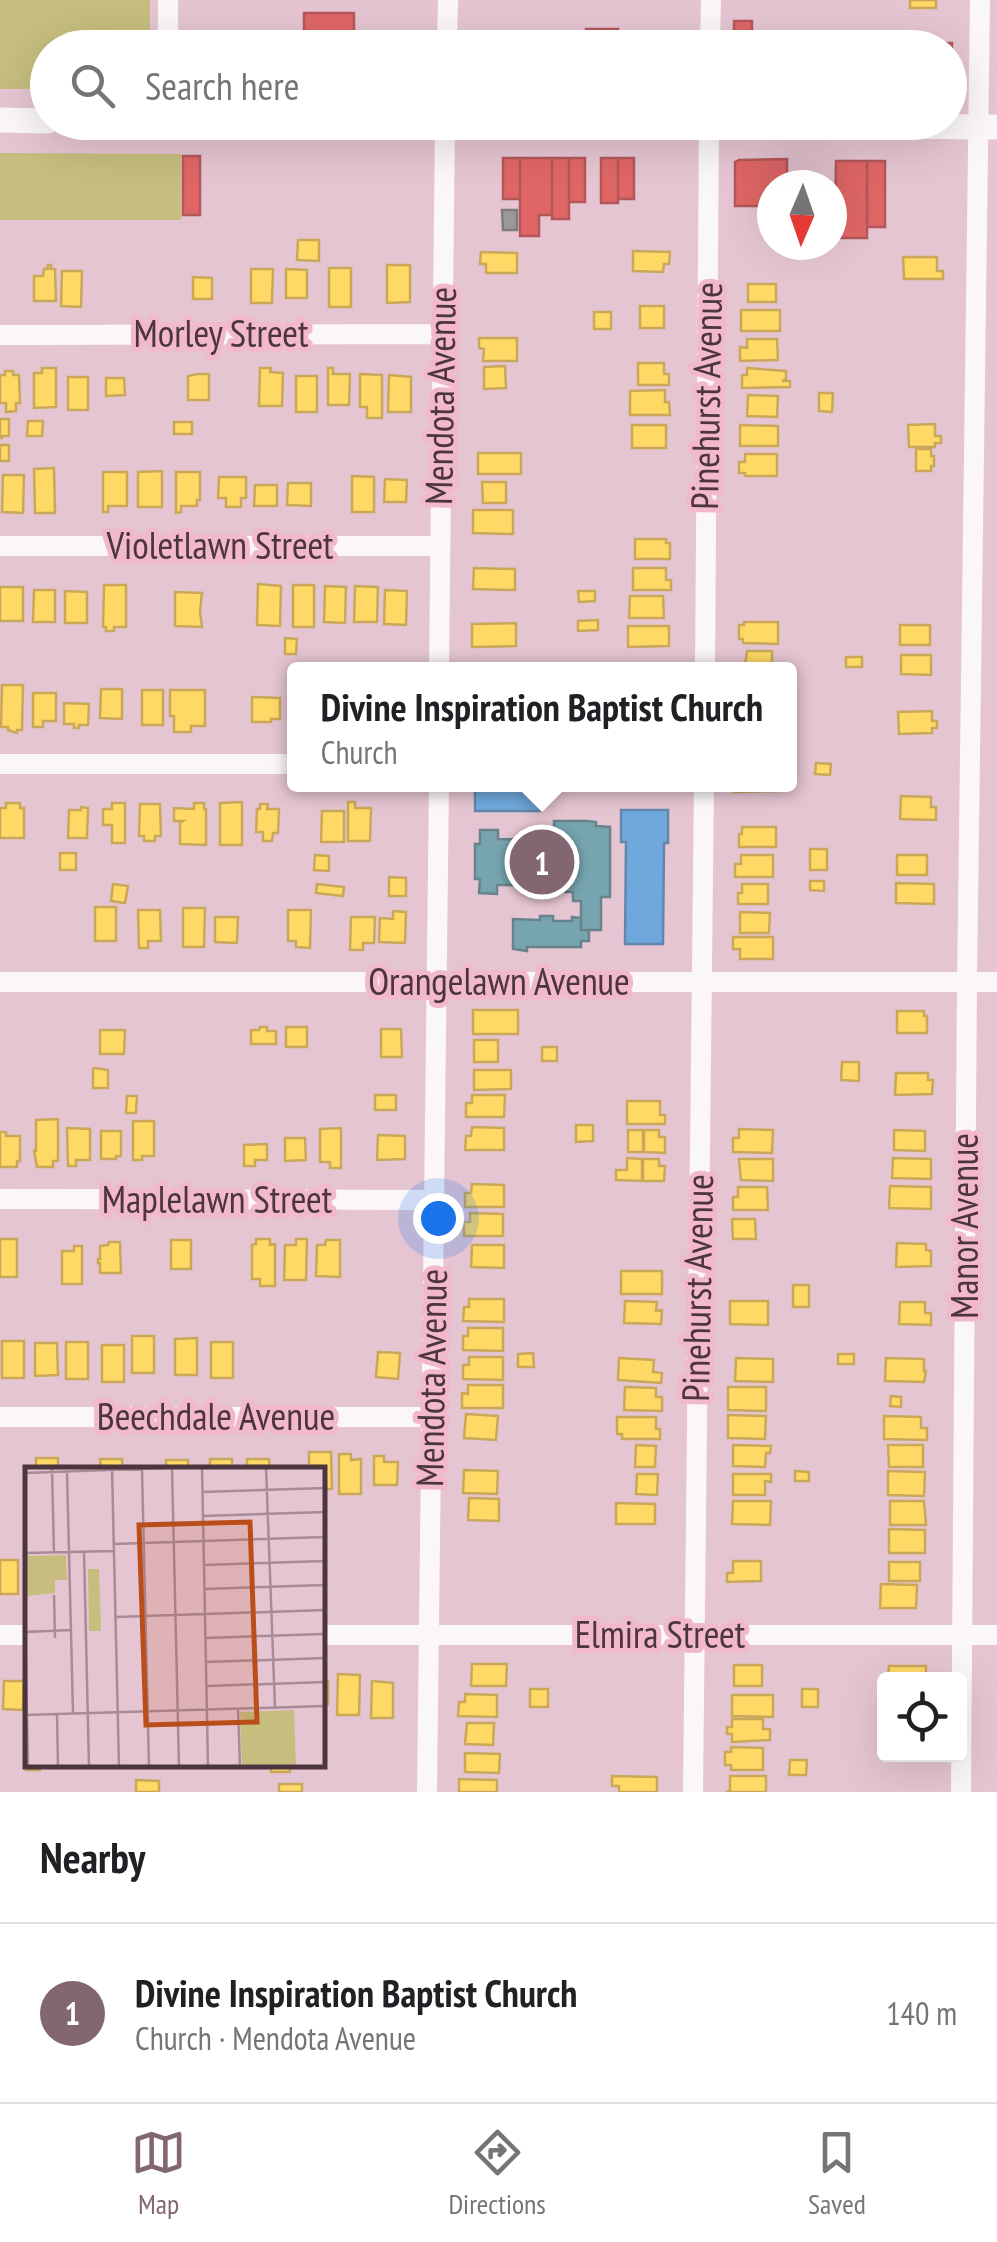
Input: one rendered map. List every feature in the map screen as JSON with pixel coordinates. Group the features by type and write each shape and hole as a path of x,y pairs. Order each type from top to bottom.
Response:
{"street":[{"path":"168,0 168,30"},
{"path":"447,30 448,0"},
{"path":"710,30 711,0"},
{"name":"Manor Avenue","path":"961,1792 967,982 987,127 980,0"},
{"path":"0,120 30,121"},
{"name":"Mendota Avenue","path":"439,662 444,140"},
{"name":"Pinehurst Avenue","path":"704,662 709,140"},
{"name":"Morley Street","path":"0,334 442,334"},
{"name":"Violetlawn Street","path":"0,546 439,546"},
{"path":"0,764 287,764"},
{"name":"Mendota Avenue","path":"427,1792 439,792"},
{"name":"Pinehurst Avenue","path":"693,1792 704,792"},
{"name":"Orangelawn Avenue","path":"0,982 997,982"},
{"name":"Maplelawn Street","path":"0,1199 434,1200"},
{"name":"Beechdale Avenue","path":"0,1417 431,1417"},
{"name":"Elmira Street","path":"325,1635 997,1635"}],"shaded area":[{"path":"0,0 150,0 150,30 30,30 30,89 0,89"},
{"path":"0,153 181,154 181,220 0,220"}],"building: Homes":[{"path":"910,0 936,0 936,8 910,8"},
{"path":"298,240 319,240 319,261 297,260"},
{"path":"633,251 670,252 669,264 664,264 663,272 633,271"},
{"path":"481,252 517,253 517,273 486,273 486,264 480,264"},
{"path":"903,257 937,257 937,271 943,271 943,279 904,279"},
{"path":"48,265 55,269 56,301 34,301 34,276 43,276"},
{"path":"387,265 410,265 410,302 387,303"},
{"path":"329,268 351,268 351,307 329,307"},
{"path":"251,269 273,269 272,303 251,303"},
{"path":"286,269 307,270 307,298 286,298"},
{"path":"62,271 82,271 81,307 61,306"},
{"path":"193,277 212,278 212,299 193,299"},
{"path":"748,284 776,284 776,302 748,302"},
{"path":"640,306 664,306 664,328 640,328"},
{"path":"741,310 780,310 780,331 741,331"},
{"path":"594,312 611,312 611,329 594,329"},
{"path":"479,338 517,338 517,361 483,361 484,349 479,348"},
{"path":"747,339 777,339 778,360 740,361 740,347 747,348"},
{"path":"638,363 664,363 669,385 638,385"},
{"path":"505,366 506,388 484,389 484,367"},
{"path":"42,368 56,368 56,407 34,408 34,373 42,373"},
{"path":"260,368 283,373 282,406 259,406"},
{"path":"328,368 333,368 333,374 350,374 349,405 328,405"},
{"path":"747,368 786,371 782,381 790,381 790,387 742,388 742,375 747,375"},
{"path":"5,371 19,375 20,403 16,403 16,411 6,412 6,403 0,403 0,375 5,375"},
{"path":"209,374 209,400 188,400 188,376"},
{"path":"360,374 382,375 382,418 367,418 367,407 360,407"},
{"path":"389,375 411,377 411,412 388,412"},
{"path":"296,376 317,376 317,412 296,412"},
{"path":"68,377 88,377 88,410 68,410"},
{"path":"106,378 124,378 125,395 106,396"},
{"path":"665,390 670,415 630,415 630,391"},
{"path":"819,393 833,393 832,412 819,411"},
{"path":"748,395 778,396 777,417 747,416"},
{"path":"0,419 9,419 9,436 0,438"},
{"path":"28,421 43,421 42,436 27,436"},
{"path":"174,422 192,422 192,434 174,434"},
{"path":"935,424 935,436 941,436 941,443 935,443 935,447 909,447 908,425"},
{"path":"632,425 666,425 666,448 632,448"},
{"path":"740,425 778,426 778,446 740,446"},
{"path":"0,445 9,445 9,461 0,461"},
{"path":"916,449 931,449 931,471 916,471"},
{"path":"478,453 521,453 521,474 478,474"},
{"path":"745,454 777,454 777,476 739,473 739,462 745,462"},
{"path":"54,468 55,513 35,513 34,469"},
{"path":"162,471 162,507 138,507 138,472"},
{"path":"103,472 127,472 127,506 108,506 108,512 103,512"},
{"path":"176,472 200,472 200,500 197,506 181,506 181,512 176,513"},
{"path":"3,475 24,475 23,513 2,512"},
{"path":"352,476 374,477 374,512 352,512"},
{"path":"219,477 246,477 246,498 241,498 241,507 226,507 226,498 218,498"},
{"path":"385,479 407,480 406,502 384,502"},
{"path":"482,482 506,482 506,503 483,503"},
{"path":"288,483 311,483 311,506 287,505"},
{"path":"255,485 277,485 277,506 254,506"},
{"path":"473,510 513,510 513,534 473,533"},
{"path":"635,539 666,539 670,543 670,559 635,559"},
{"path":"474,568 515,569 515,590 473,589"},
{"path":"633,568 666,568 671,590 633,590"},
{"path":"258,584 281,586 280,626 257,625"},
{"path":"104,585 126,585 126,627 106,631 103,627"},
{"path":"293,585 314,585 314,627 293,627"},
{"path":"325,586 346,587 345,623 324,622"},
{"path":"355,586 378,587 377,622 354,622"},
{"path":"0,587 23,587 23,621 0,621"},
{"path":"34,590 55,590 55,622 33,622"},
{"path":"385,590 407,591 406,625 384,624"},
{"path":"65,591 87,592 87,623 65,623"},
{"path":"578,591 595,591 595,601 579,602"},
{"path":"175,592 202,593 202,627 175,626"},
{"path":"630,596 663,596 664,618 629,618"},
{"path":"598,620 598,630 578,631 578,621"},
{"path":"778,622 778,644 743,643 739,639 739,625"},
{"path":"516,623 516,646 472,647 472,624"},
{"path":"900,625 930,625 930,645 900,645"},
{"path":"628,626 669,626 669,646 628,647"},
{"path":"285,638 297,639 296,654 285,654"},
{"path":"747,651 772,651 772,662 746,662"},
{"path":"901,655 931,655 931,675 901,674"},
{"path":"846,657 862,657 862,667 846,667"},
{"path":"2,685 23,685 22,730 17,733 1,727"},
{"path":"101,689 122,689 122,719 100,718"},
{"path":"142,690 163,690 163,725 142,725"},
{"path":"170,690 205,690 205,726 191,726 191,732 174,732"},
{"path":"33,693 56,693 56,721 43,721 43,727 33,727"},
{"path":"252,697 280,698 280,719 252,722"},
{"path":"64,703 89,704 88,725 74,728 74,724 64,724"},
{"path":"932,711 937,728 932,728 932,733 899,734 898,712"},
{"path":"816,763 831,764 830,775 815,774"},
{"path":"901,796 931,797 936,820 900,819"},
{"path":"242,802 242,845 220,845 220,803"},
{"path":"348,802 355,802 355,808 371,808 370,841 348,841"},
{"path":"6,803 20,803 20,808 24,808 24,838 0,838 0,808 6,808"},
{"path":"112,803 125,803 125,843 112,843 112,825 103,825 103,809 112,809"},
{"path":"194,803 204,803 206,809 206,845 180,844 183,821 174,821 174,808 194,809"},
{"path":"140,804 160,804 161,836 155,836 155,841 144,841 144,836 139,836"},
{"path":"260,804 268,804 267,809 279,809 278,833 273,833 272,841 263,841 263,832 256,832"},
{"path":"88,808 87,838 68,838 69,810"},
{"path":"322,811 344,811 344,842 321,842"},
{"path":"742,827 776,827 776,847 739,847"},
{"path":"810,849 827,849 827,870 810,870"},
{"path":"60,853 76,853 76,870 60,870"},
{"path":"315,855 329,856 329,871 314,870"},
{"path":"741,855 773,855 773,877 735,877 735,864 741,864"},
{"path":"897,855 927,855 927,875 897,875"},
{"path":"389,877 406,878 406,896 389,896"},
{"path":"810,881 824,881 824,891 810,890"},
{"path":"896,883 934,884 934,904 896,903"},
{"path":"113,884 128,886 125,903 111,901"},
{"path":"317,884 344,887 343,896 316,893"},
{"path":"742,884 768,884 768,904 738,904"},
{"path":"95,907 116,907 116,941 95,941"},
{"path":"183,908 205,908 204,947 183,947"},
{"path":"138,910 160,910 161,941 148,941 148,948 139,948"},
{"path":"288,910 311,910 310,948 296,947 296,941 288,941"},
{"path":"393,911 406,912 405,943 379,942 380,918 393,919"},
{"path":"740,912 770,913 769,933 740,933"},
{"path":"215,917 238,917 237,943 215,942"},
{"path":"351,917 375,917 374,943 363,943 363,950 350,950"},
{"path":"733,937 773,937 773,959 740,959 740,949 733,949"},
{"path":"473,1010 518,1010 518,1034 473,1034"},
{"path":"897,1011 924,1011 927,1033 897,1033"},
{"path":"260,1027 276,1031 276,1044 251,1044 251,1030"},
{"path":"286,1027 307,1027 307,1047 286,1047"},
{"path":"381,1029 401,1029 402,1057 381,1057"},
{"path":"100,1030 125,1030 124,1054 100,1054"},
{"path":"474,1040 498,1040 498,1062 474,1062"},
{"path":"542,1047 557,1047 557,1061 542,1061"},
{"path":"842,1062 859,1062 859,1081 841,1080"},
{"path":"95,1068 108,1070 108,1088 93,1088"},
{"path":"474,1070 511,1070 511,1089 474,1090"},
{"path":"896,1073 928,1073 928,1080 933,1080 932,1094 895,1095"},
{"path":"375,1095 396,1095 396,1110 375,1110"},
{"path":"472,1095 505,1095 504,1117 466,1117 466,1103 472,1103"},
{"path":"127,1096 137,1096 136,1113 126,1113"},
{"path":"627,1101 660,1101 665,1124 627,1124"},
{"path":"58,1119 58,1161 53,1161 53,1167 37,1167 36,1120"},
{"path":"133,1121 154,1121 154,1156 133,1160"},
{"path":"576,1125 593,1125 593,1141 576,1142"},
{"path":"472,1127 504,1128 504,1150 465,1150 466,1136 471,1136"},
{"path":"67,1128 90,1129 90,1160 76,1160 76,1166 68,1166"},
{"path":"341,1128 341,1168 330,1168 330,1162 320,1162 320,1129"},
{"path":"739,1129 773,1130 772,1153 733,1152 733,1138 739,1138"},
{"path":"628,1130 643,1130 643,1152 628,1152"},
{"path":"644,1130 659,1130 659,1137 665,1137 665,1153 644,1152"},
{"path":"894,1130 925,1131 925,1151 894,1150"},
{"path":"101,1131 121,1131 121,1156 101,1159"},
{"path":"0,1132 20,1136 17,1167 0,1167"},
{"path":"378,1135 405,1136 405,1159 377,1160"},
{"path":"285,1138 305,1138 306,1160 285,1161"},
{"path":"267,1144 267,1160 255,1160 255,1166 244,1166 244,1145"},
{"path":"627,1158 642,1159 642,1181 616,1180 616,1170 627,1170"},
{"path":"893,1158 931,1159 931,1179 892,1178"},
{"path":"643,1159 659,1159 659,1166 665,1166 664,1181 643,1181"},
{"path":"739,1159 773,1159 773,1181 741,1180"},
{"path":"472,1184 504,1185 504,1207 465,1207 465,1193 471,1193"},
{"path":"890,1186 931,1187 931,1209 889,1208"},
{"path":"738,1187 767,1187 768,1210 733,1210"},
{"path":"470,1213 503,1214 503,1236 464,1236 464,1222 470,1222"},
{"path":"732,1219 755,1219 756,1239 733,1239"},
{"path":"0,1239 17,1239 17,1277 0,1277"},
{"path":"256,1239 270,1239 270,1245 275,1244 275,1286 260,1286 260,1279 252,1279 252,1245"},
{"path":"296,1239 307,1239 306,1280 284,1280 285,1245 296,1245"},
{"path":"171,1240 191,1240 191,1269 171,1269"},
{"path":"326,1240 340,1240 340,1277 316,1276 317,1245 325,1245"},
{"path":"120,1242 121,1273 100,1273 100,1246"},
{"path":"897,1243 926,1244 926,1250 931,1251 931,1266 896,1267"},
{"path":"472,1245 504,1245 504,1268 471,1267"},
{"path":"74,1246 82,1246 82,1284 62,1284 62,1251 74,1251"},
{"path":"621,1271 662,1271 662,1294 621,1294"},
{"path":"793,1285 809,1285 809,1307 793,1307"},
{"path":"469,1299 504,1299 504,1322 463,1321"},
{"path":"625,1301 657,1302 656,1311 662,1310 661,1324 624,1323"},
{"path":"730,1301 768,1301 768,1325 730,1324"},
{"path":"900,1302 925,1302 925,1313 931,1313 931,1325 899,1324"},
{"path":"468,1328 503,1328 503,1351 463,1350 463,1336 468,1336"},
{"path":"132,1336 154,1336 154,1373 132,1373"},
{"path":"197,1338 197,1375 175,1375 175,1339"},
{"path":"2,1341 24,1341 24,1378 2,1378"},
{"path":"66,1342 88,1342 88,1379 66,1379"},
{"path":"211,1342 233,1342 233,1378 211,1378"},
{"path":"35,1343 57,1343 58,1375 35,1376"},
{"path":"102,1345 124,1345 124,1382 102,1382"},
{"path":"378,1352 400,1353 398,1379 376,1377"},
{"path":"533,1353 534,1367 518,1367 518,1354"},
{"path":"838,1354 854,1354 854,1364 838,1364"},
{"path":"469,1357 503,1357 503,1380 463,1379 463,1365 469,1365"},
{"path":"619,1358 654,1360 653,1372 662,1373 661,1383 618,1380"},
{"path":"736,1358 773,1359 773,1382 735,1381"},
{"path":"886,1358 924,1359 924,1382 885,1381"},
{"path":"468,1385 503,1385 503,1408 462,1408 462,1393 468,1394"},
{"path":"625,1387 656,1388 656,1397 662,1397 662,1411 624,1410"},
{"path":"728,1387 766,1387 766,1411 728,1410"},
{"path":"891,1396 901,1397 901,1407 890,1406"},
{"path":"466,1414 498,1416 496,1440 464,1438"},
{"path":"728,1415 766,1416 765,1439 728,1438"},
{"path":"884,1416 921,1417 921,1428 927,1428 927,1440 884,1439"},
{"path":"617,1417 656,1417 660,1439 622,1439 622,1434 617,1434"},
{"path":"636,1445 656,1446 655,1467 635,1467"},
{"path":"733,1445 771,1446 765,1467 733,1466"},
{"path":"888,1445 923,1445 923,1467 889,1467"},
{"path":"309,1452 331,1452 332,1489 325,1489 325,1467 309,1467"},
{"path":"339,1454 351,1454 351,1460 361,1459 361,1494 339,1494"},
{"path":"374,1456 384,1456 384,1462 398,1462 397,1485 374,1485"},
{"path":"36,1458 58,1458 58,1467 36,1467"},
{"path":"100,1459 122,1459 123,1467 101,1467"},
{"path":"210,1459 232,1459 232,1467 210,1467"},
{"path":"247,1459 269,1459 270,1467 247,1467"},
{"path":"166,1460 188,1460 188,1467 166,1467"},
{"path":"464,1470 498,1471 497,1494 463,1493"},
{"path":"795,1471 809,1472 809,1481 795,1481"},
{"path":"888,1471 925,1472 924,1496 888,1495"},
{"path":"637,1474 658,1474 657,1495 636,1494"},
{"path":"733,1474 771,1474 771,1482 765,1481 765,1495 733,1495"},
{"path":"469,1498 499,1499 499,1521 468,1520"},
{"path":"733,1501 771,1501 770,1525 732,1524"},
{"path":"890,1501 924,1501 926,1525 890,1525"},
{"path":"616,1503 655,1504 655,1524 616,1524"},
{"path":"889,1529 925,1530 925,1553 889,1553"},
{"path":"0,1560 18,1560 18,1594 0,1594"},
{"path":"733,1561 761,1561 761,1581 727,1582 727,1573 733,1573"},
{"path":"889,1562 920,1562 920,1581 889,1581"},
{"path":"881,1584 917,1585 916,1608 880,1608"},
{"path":"472,1664 507,1664 506,1686 471,1686"},
{"path":"734,1665 762,1665 762,1686 734,1686"},
{"path":"889,1666 926,1666 926,1672 889,1672"},
{"path":"338,1674 360,1675 359,1715 337,1715"},
{"path":"4,1681 24,1681 23,1710 3,1709"},
{"path":"325,1681 328,1681 325,1704"},
{"path":"372,1681 393,1683 393,1718 371,1718"},
{"path":"530,1689 548,1689 548,1707 530,1707"},
{"path":"802,1689 818,1689 818,1707 802,1707"},
{"path":"465,1694 497,1695 497,1717 458,1716 459,1702 465,1702"},
{"path":"732,1695 773,1695 773,1717 732,1716"},
{"path":"732,1719 763,1719 763,1729 770,1729 770,1740 732,1742 727,1727 732,1727"},
{"path":"467,1723 494,1723 493,1745 465,1744"},
{"path":"731,1747 763,1748 763,1770 731,1770 731,1765 725,1765 725,1752 731,1752"},
{"path":"465,1753 500,1754 499,1773 465,1772"},
{"path":"790,1760 807,1760 806,1775 789,1775"},
{"path":"271,1767 290,1767 290,1772 271,1772"},
{"path":"612,1776 657,1777 657,1792 619,1792 619,1786 612,1786"},
{"path":"730,1776 766,1776 766,1792 727,1792"},
{"path":"459,1779 497,1780 497,1792 459,1792"},
{"path":"136,1780 159,1781 159,1792 136,1792"},
{"path":"279,1784 302,1784 302,1792 279,1792"}],"building: Shops":[{"path":"304,13 354,13 354,30 304,30"},
{"path":"734,21 752,21 752,30 734,30"},
{"path":"183,156 200,156 200,215 183,215"},
{"path":"503,158 520,158 520,199 503,199"},
{"path":"520,158 552,158 552,215 539,215 539,236 520,236"},
{"path":"552,158 569,158 569,219 552,219"},
{"path":"569,158 585,158 585,202 569,202"},
{"path":"601,158 618,158 618,203 601,203"},
{"path":"618,158 634,158 634,199 618,199"},
{"path":"787,159 787,170 757,170 757,206 735,206 735,162"},
{"path":"836,161 867,161 867,238 847,238 847,170 836,170"},
{"path":"867,161 885,161 885,227 867,227"}],"building: Schools":[{"path":"475,792 541,792 541,811 475,811"},
{"path":"621,810 668,810 663,944 625,944 626,842 621,842"}],"building: Public":[{"path":"554,821 587,821 610,827 610,897 601,897 601,930 581,930 581,901 573,901 573,892 553,892 553,885 497,885 497,894 479,893 475,844 480,844 480,830 498,830 498,839 554,840"},
{"path":"540,916 553,916 553,921 581,918 581,930 589,930 589,941 581,941 581,947 513,949 513,919 540,920"}],"building: Industry":[{"path":"502,210 517,210 517,230 503,230"}],"place":[{"name":"Divine Inspiration Baptist Church","path":"542,862"}]}
